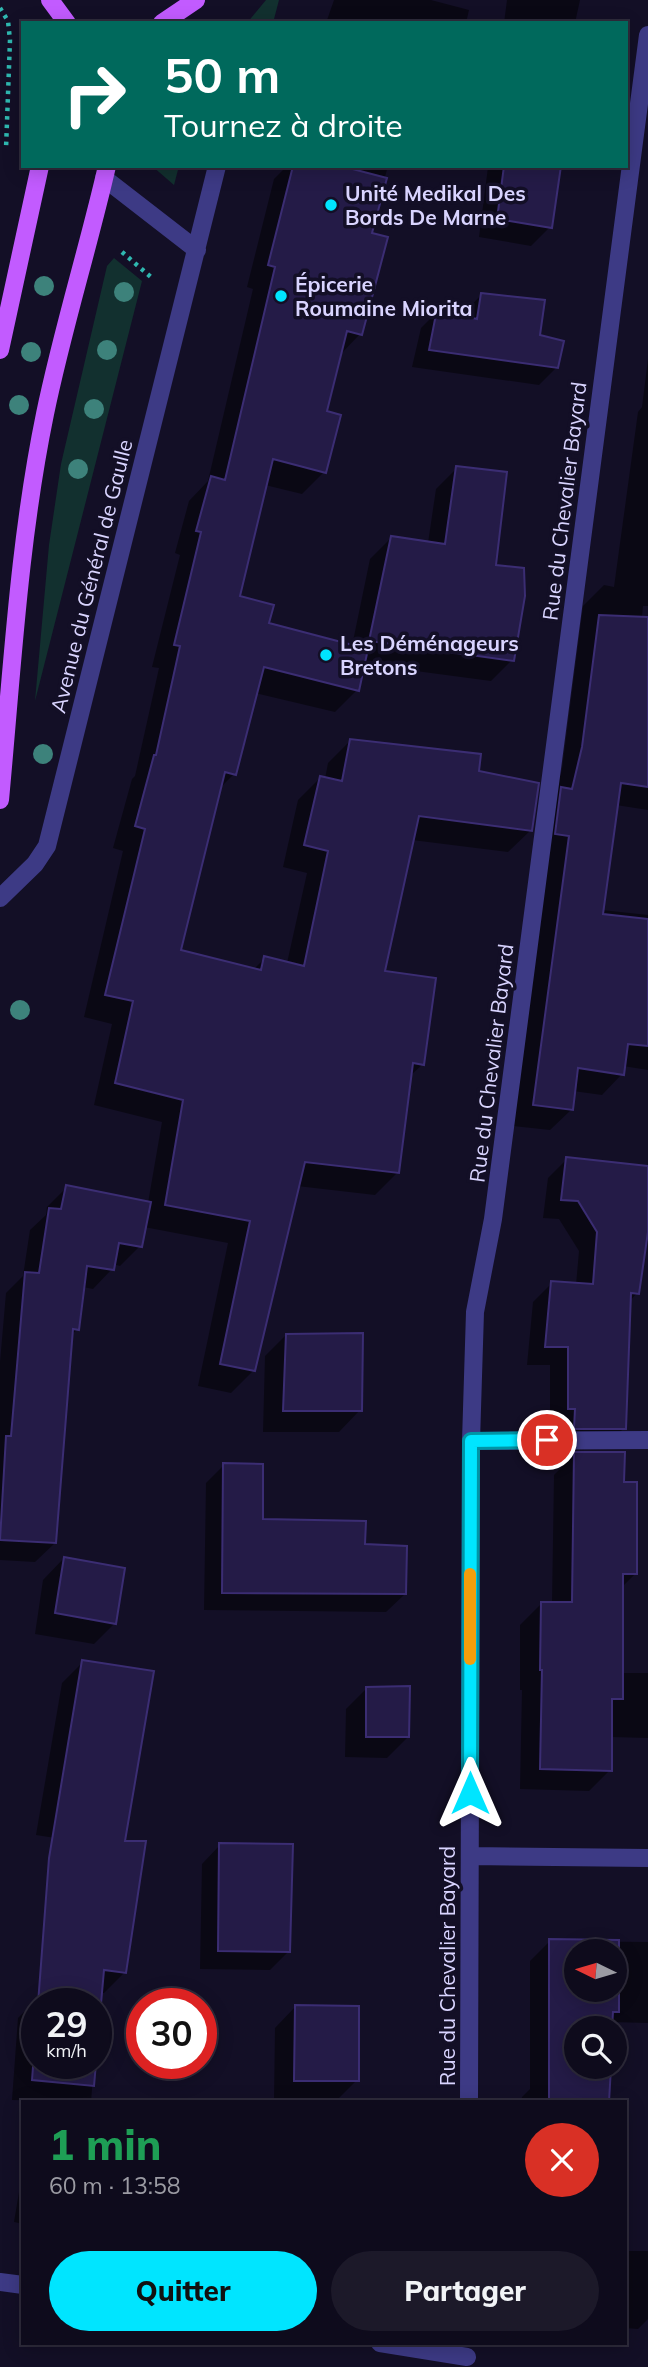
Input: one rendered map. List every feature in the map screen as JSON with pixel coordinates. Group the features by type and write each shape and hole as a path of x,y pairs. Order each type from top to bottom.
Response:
{"main road":[{"path":"50,0 66,21"},
{"path":"165,21 196,0"},
{"path":"0,349 40,168"},
{"path":"0,800 25,538 33,482 45,413 106,172"}],"street":[{"name":"Rue du Chevalier Bayard","path":"469,2100 471,1441 475,1312 494,1219 648,36"},
{"name":"Avenue du Général de Gaulle","path":"0,898 35,864 47,846 217,168"},
{"path":"106,172 197,250"},
{"path":"471,1441 648,1440"},
{"path":"471,1856 648,1858"},
{"path":"0,2282 21,2285"},
{"path":"393,2345 467,2356"}],"path":[{"path":"0,8 8,21 10,40 6,152"},
{"path":"122,252 153,279"}],"green space":[{"path":"266,0 279,0 274,21 249,21"},
{"path":"154,168 178,168 174,185"},
{"path":"114,258 142,281 35,701 49,545 61,464 107,266"}],"building":[{"path":"292,168 349,168 387,178 372,233 388,237 362,335 347,331 327,411 341,415 326,473 273,459 240,596 274,605 269,623 368,649 359,691 264,667 236,775 225,772 181,950 261,970 264,956 304,966 328,851 304,845 320,776 342,781 350,739 481,754 479,771 539,783 532,831 419,816 385,971 436,978 424,1065 413,1063 399,1173 305,1162 255,1371 220,1364 250,1221 165,1205 183,1100 115,1083 133,1001 105,995 145,829 135,826 156,755 180,646 174,645 201,532 196,531 211,476 225,480 275,267 268,265"},
{"path":"504,168 561,168 552,228 497,219"},
{"path":"481,293 545,300 540,335 564,341 558,368 429,350 437,309 477,319"},
{"path":"456,466 507,472 496,565 524,568 525,596 514,661 369,641 391,536 445,544"},
{"path":"599,615 648,617 648,787 621,783 603,914 648,919 648,1046 628,1044 624,1075 578,1068 573,1110 533,1105 569,836 555,834 561,787 572,789 582,747"},
{"path":"566,1157 648,1166 648,1232 639,1294 631,1293 626,1429 574,1429 575,1409 568,1409 568,1347 545,1347 551,1281 593,1284 597,1232 578,1201 561,1200"},
{"path":"66,1185 151,1202 142,1247 119,1243 114,1270 87,1266 79,1330 73,1329 56,1543 0,1540 6,1436 11,1436 25,1272 39,1273 49,1208 61,1209"},
{"path":"363,1333 362,1411 283,1411 286,1334"},
{"path":"574,1452 625,1452 624,1482 637,1482 637,1574 623,1574 623,1699 612,1699 612,1771 540,1769 541,1602 572,1602"},
{"path":"223,1463 263,1464 263,1519 366,1521 365,1544 407,1546 406,1594 222,1593"},
{"path":"64,1557 125,1568 116,1624 55,1613"},
{"path":"82,1660 154,1671 125,1841 146,1841 126,1973 104,1970 102,1988 39,1988 49,1858"},
{"path":"410,1686 409,1737 366,1737 366,1687"},
{"path":"219,1843 293,1844 290,1952 218,1951"},
{"path":"549,1939 564,1939 564,2002 619,2002 619,2012 613,2012 613,2016 564,2016 564,2079 610,2079 609,2100 549,2100"},
{"path":"295,2005 359,2006 359,2081 294,2081"},
{"path":"32,2079 95,2079 94,2086"}],"slow traffic":[{"path":"470,1574 470,1659"}],"place":[{"name":"Unité Medikal Des Bords De Marne","path":"331,205"},
{"name":"Épicerie Roumaine Miorita","path":"281,296"},
{"name":"Les Déménageurs Bretons","path":"326,655"}],"route":[{"path":"470,1793 471,1441 547,1440"}]}
